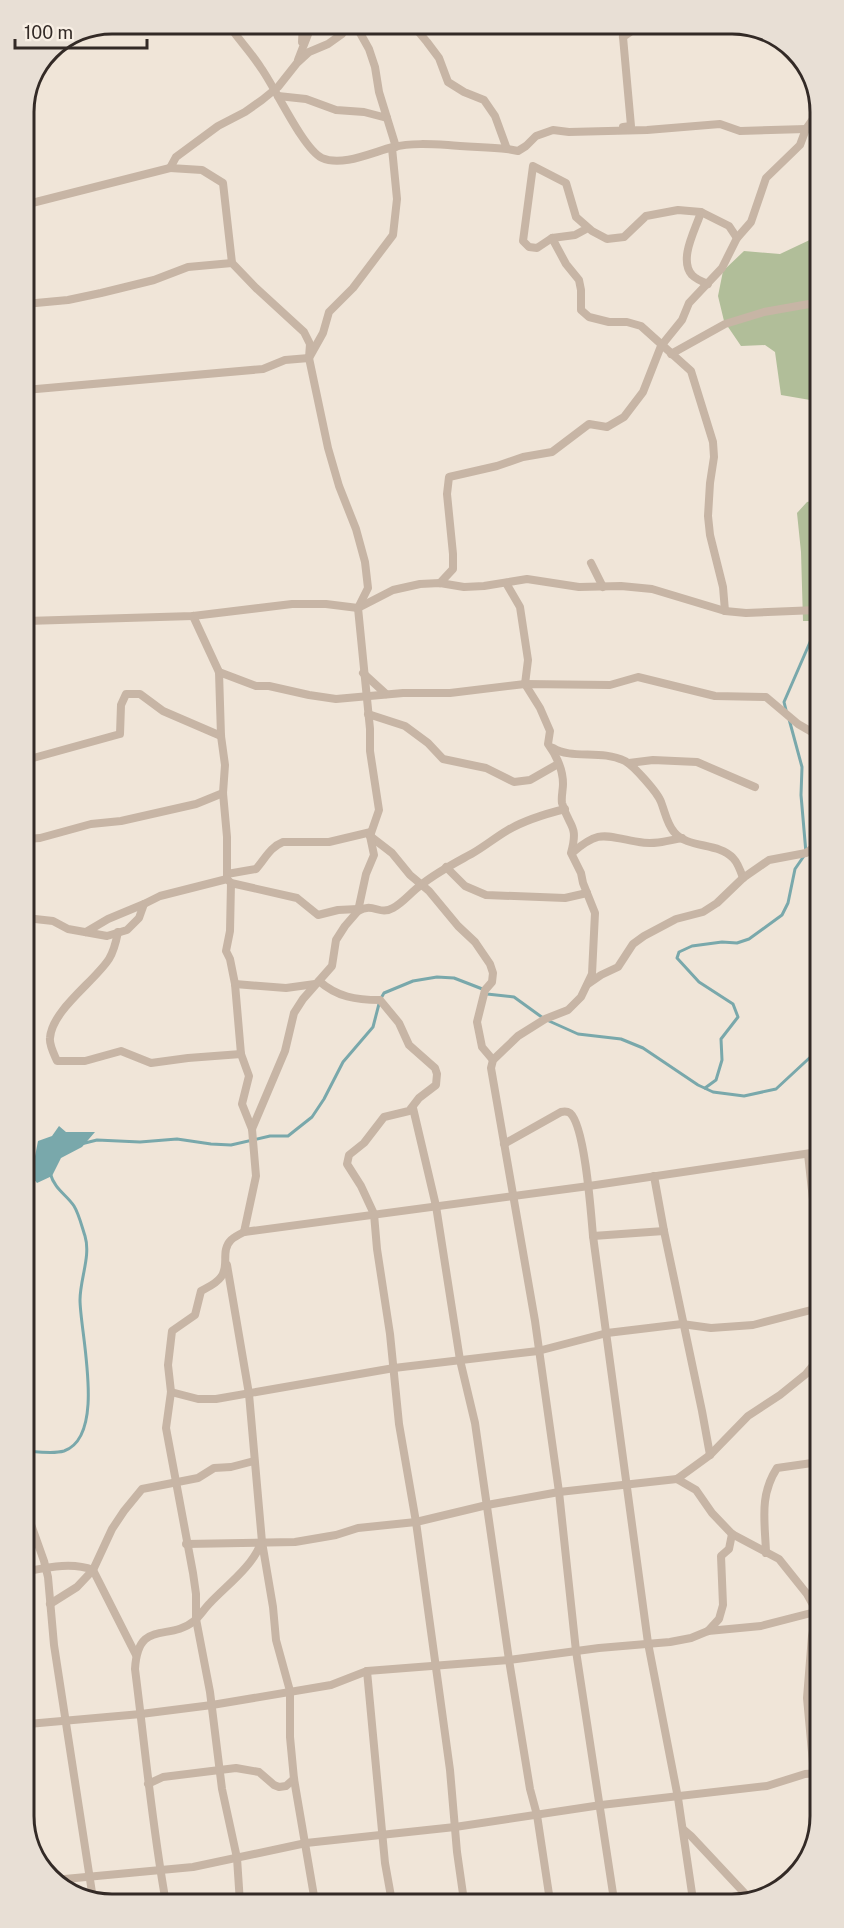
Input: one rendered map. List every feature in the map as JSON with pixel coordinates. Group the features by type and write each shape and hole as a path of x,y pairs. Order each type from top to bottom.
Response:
{"street":[{"path":"236,34 255,58 293,124 321,158 335,160 357,158 394,147 432,143 518,151 536,136 553,130 569,132 647,130 720,124 740,131 806,129"},
{"path":"302,51 303,34"},
{"path":"170,168 176,156 218,126 276,93 297,63 308,34"},
{"path":"297,63 309,52 328,44 341,34"},
{"path":"309,358 323,333 329,312 353,288 393,235 398,199 394,147 379,92 375,67 361,34"},
{"path":"421,34 439,58 448,82 484,100 495,116 507,149"},
{"path":"536,136 632,126 623,37 626,35"},
{"path":"276,93 306,99 336,110 364,112 387,118"},
{"path":"440,583 453,569 447,494 449,477 497,466 523,457 552,452 589,424 607,427 624,417 643,392 661,346 682,320 688,303 722,268 737,238 751,222 766,178 800,145 810,123"},
{"path":"588,228 575,235 552,238 537,248 529,248 523,241 533,166 566,183 576,217 588,228 607,239 624,237 646,216 678,210 701,212 729,226 737,238"},
{"path":"35,202 170,168 202,170 223,183 232,263 304,332 310,344 309,358 328,448 365,562 368,588 358,608 370,751 379,810 371,834 374,855 366,874 358,910 336,940 332,966 294,1013 285,1051 252,1129"},
{"path":"701,212 686,253 686,261 693,277 708,284"},
{"path":"552,238 566,264 579,280 581,310 589,317 609,322 627,322 641,327 691,370 713,442 714,457 708,516 725,611"},
{"path":"35,303 68,300 101,293 154,280 188,267 232,263"},
{"path":"671,354 725,324 764,312 810,304"},
{"path":"35,389 263,369 285,360 309,358"},
{"path":"591,563 603,587"},
{"path":"35,621 193,616 292,604 326,604 358,608 393,590 420,584 440,583 464,587 527,579 579,587 621,586 652,589 725,611 746,613 810,610"},
{"path":"506,583 520,607 528,660 525,684 540,708 550,731 548,744 556,755 562,775 561,796 575,837 571,854 596,913 592,974 581,997 568,1010 545,1019 518,1036 493,1060 491,1068 535,1321 559,1492 576,1651 613,1894"},
{"path":"193,616 219,672 221,736 225,765 223,793 230,931 226,951 235,984 241,1054 249,1076 242,1104 252,1129 256,1176 244,1232"},
{"path":"219,672 256,686 280,688 336,699 386,694 450,693 525,684 610,685 638,677 716,696 766,697 798,724 810,731"},
{"path":"363,673 386,694"},
{"path":"35,758 120,734 121,705 126,694 140,694 163,711 221,736"},
{"path":"368,714 405,726 428,743 443,759 486,768 514,782 530,780 558,764"},
{"path":"548,744 560,753 605,754 628,763 656,792 674,832 682,838 728,854 735,859 743,878"},
{"path":"628,763 653,760 697,762 755,787"},
{"path":"35,838 90,824 121,821 196,804 223,793"},
{"path":"228,879 297,898 318,915 367,907 390,910 446,867 508,830 545,814 565,809"},
{"path":"86,932 108,919 160,896 228,879 256,869 269,851 283,842 329,842 371,834"},
{"path":"371,834 421,884 465,934 475,942 484,955 493,973 492,982 485,990 477,1022 482,1047 493,1060"},
{"path":"571,854 585,841 598,836 609,836 639,843 655,843 682,838"},
{"path":"585,987 601,975 618,968 633,944 644,936 676,919 704,912 743,878 769,860 810,850"},
{"path":"446,867 465,886 486,895 565,898 587,893"},
{"path":"35,919 53,921 68,929 107,936 127,930 139,918 144,904"},
{"path":"118,932 108,960 53,1024 50,1040 57,1061 85,1060 121,1051 151,1064 188,1058 241,1054"},
{"path":"235,984 286,988 318,982 334,993 359,1000 380,1000 399,1023 409,1045 435,1068 438,1080 436,1085 419,1098 413,1108 404,1113 384,1117 364,1143 349,1155 347,1164 361,1186 374,1214 399,1424 416,1522 450,1770 463,1894"},
{"path":"413,1108 436,1206 460,1360 476,1423 509,1660 549,1894"},
{"path":"504,1144 561,1112 569,1113 575,1121 584,1154 648,1643 684,1830 692,1894"},
{"path":"239,1893 237,1858 219,1770 212,1705 196,1619 196,1594 166,1428 171,1392 168,1365 172,1331 195,1315 201,1291 222,1276 226,1268 225,1252 231,1240 244,1232 513,1197 808,1154 810,1172"},
{"path":"654,1176 710,1455"},
{"path":"593,1236 664,1231"},
{"path":"225,1252 249,1394 262,1542 276,1640 290,1691 290,1737 294,1779 314,1893"},
{"path":"171,1392 198,1399 216,1399 394,1368 538,1351 607,1334 682,1324 711,1328 753,1324 810,1310"},
{"path":"186,1544 295,1542 336,1535 358,1528 416,1522 487,1505 559,1492 677,1479 710,1455 748,1416 780,1395 810,1369"},
{"path":"50,1604 77,1587 93,1570 112,1530 142,1489 198,1478 214,1468 231,1467 254,1461"},
{"path":"766,1553 764,1507 768,1482 777,1468 810,1463"},
{"path":"677,1479 696,1490 712,1513 732,1534 779,1559 810,1599"},
{"path":"708,1631 719,1619 723,1605 721,1556 729,1549 732,1534"},
{"path":"34,1535 45,1568 57,1666 92,1890"},
{"path":"164,1893 148,1784 135,1669 136,1655 144,1640 154,1633 180,1628 196,1619 251,1562 262,1542"},
{"path":"34,1570 83,1566 93,1570 136,1655"},
{"path":"34,1724 212,1705 331,1685 367,1671 509,1660 691,1638 708,1631 762,1626 810,1613"},
{"path":"810,1661 807,1698 810,1719"},
{"path":"367,1671 385,1863 390,1893"},
{"path":"148,1784 163,1777 236,1768 259,1772 274,1785 279,1786 286,1786 294,1779"},
{"path":"68,1879 193,1867 306,1843 455,1827 601,1805 767,1786 810,1774"},
{"path":"684,1830 744,1892"}],"green space":[{"path":"810,240 810,400 781,395 775,352 765,345 741,346 724,321 718,296 723,271 744,251 780,254"},
{"path":"810,501 810,621 803,621 801,552 797,513"}],"water":[{"path":"59,1126 66,1132 95,1132 82,1147 61,1158 52,1176 37,1183 34,1180 34,1159 38,1141 52,1136"}],"waterway":[{"path":"786,710 784,702 810,642"},
{"path":"705,1088 716,1080 722,1060 721,1039 738,1017 733,1004 699,982 677,958 679,952 692,946 722,942 737,943 749,939 782,915 788,903 795,869 806,853 801,795 802,767 789,719"},
{"path":"81,1144 97,1140 140,1142 177,1139 231,1145 270,1136 288,1136 312,1117 343,1062 373,1027 384,993 413,981 437,977 454,978 485,990 487,994 514,997 543,1018"},
{"path":"549,1021 578,1034 621,1039 643,1048 698,1085 713,1092 744,1096 776,1089 810,1057"},
{"path":"34,1451 60,1452 77,1442 85,1426 88,1405 80,1300 87,1244 76,1209 55,1184 50,1173"}]}
